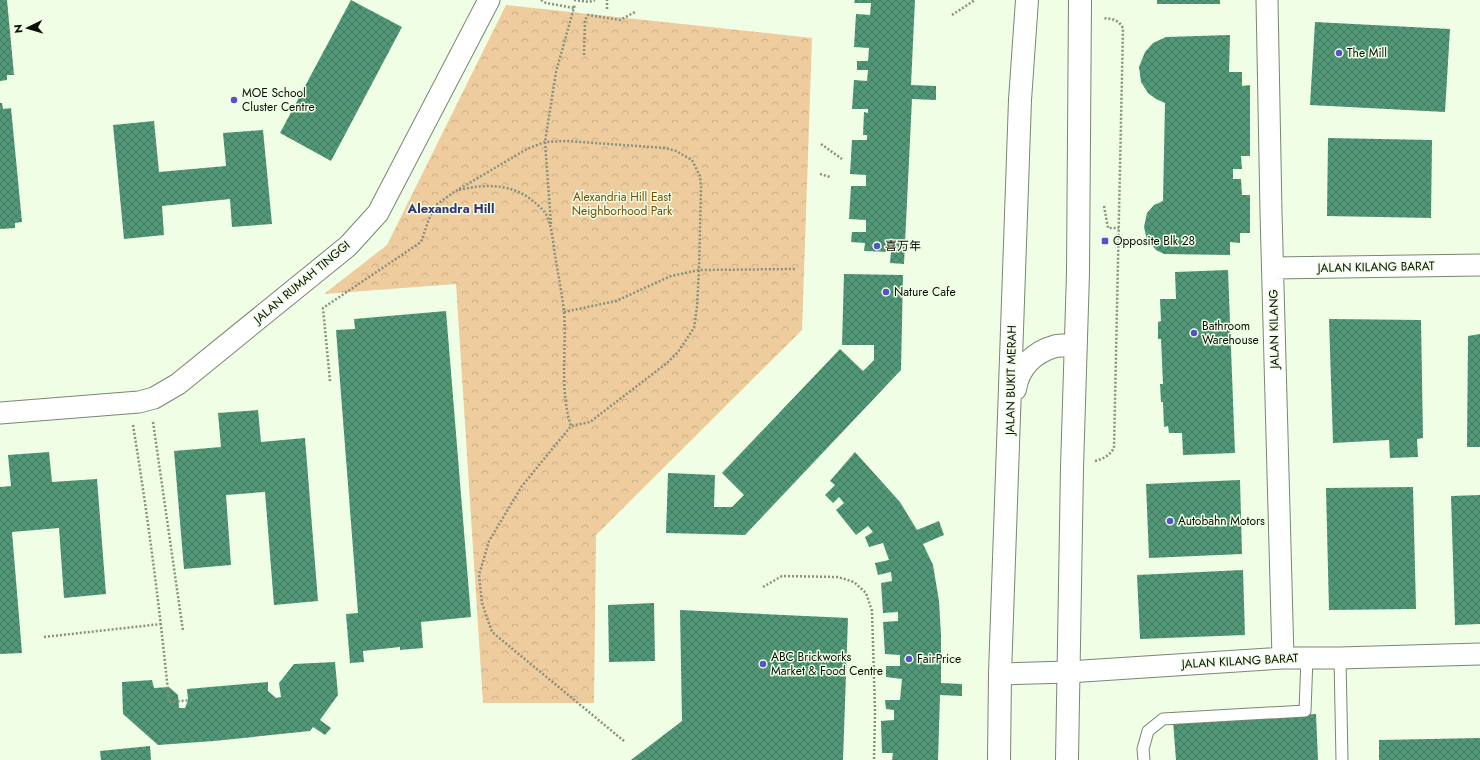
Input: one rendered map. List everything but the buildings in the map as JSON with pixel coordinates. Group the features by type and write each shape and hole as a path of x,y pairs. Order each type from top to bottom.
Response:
{"main road":[{"name":"JALAN BUKIT MERAH","path":"999,760 1000,674 1020,100 1027,0"},
{"path":"1067,760 1072,468 1078,273 1080,9"},
{"path":"1010,418 1017,379 1030,359 1057,346 1075,346"}],"street":[{"name":"JALAN RUMAH TINGGI","path":"0,413 129,403 154,398 178,384 348,246 378,213 489,0"},
{"name":"JALAN KILANG","path":"1267,0 1283,658"},
{"name":"JALAN KILANG BARAT","path":"1273,268 1480,265"},
{"name":"JALAN KILANG BARAT","path":"1000,674 1068,672 1283,658 1480,654"}],"lane":[{"path":"1144,760 1143,749 1148,731 1163,719 1306,711 1307,658"},
{"path":"1340,658 1342,760"}],"path":[{"path":"541,0 574,8"},
{"path":"574,0 589,2 595,0"},
{"path":"607,0 607,9"},
{"path":"952,15 975,0"},
{"path":"571,426 567,413 565,397 564,312 551,230 545,142 556,72 575,4"},
{"path":"1072,468 1102,460 1110,454 1114,448 1123,36 1123,28 1120,23 1114,19 1080,9"},
{"path":"584,55 585,20 588,15 620,20 635,12"},
{"path":"330,381 323,308 421,242 428,219 436,205 454,192 527,150 545,142 567,141 665,148 685,155 692,160 700,176 701,188 699,270 694,328 678,352 667,363 590,422 571,426 522,486 489,541 479,575 482,603 492,632 624,741"},
{"path":"821,144 842,159"},
{"path":"820,174 830,177"},
{"path":"454,192 473,187 491,185 506,187 527,196 538,204 547,216 551,230"},
{"path":"564,312 616,301 671,276 699,270 795,268"},
{"path":"129,403 146,506 169,702 192,700"},
{"path":"153,421 183,631"},
{"path":"763,587 782,576 838,577 854,582 866,593 872,611 875,710 874,760"},
{"path":"44,637 161,624"}],"green space":[{"name":"Alexandria Hill East Neighborhood Park","path":"506,5 812,38 802,330 596,535 594,703 483,703 456,284 324,294 387,245"}],"place":[{"name":"The Mill","path":"1339,53"},
{"name":"MOE School Cluster Centre","path":"234,100"},
{"name":"Opposite Blk 28","path":"1105,241"},
{"name":"喜万年","path":"877,246"},
{"name":"Nature Cafe","path":"886,292"},
{"name":"Bathroom Warehouse","path":"1194,333"},
{"name":"Autobahn Motors","path":"1170,521"},
{"name":"FairPrice","path":"909,659"},
{"name":"ABC Brickworks Market & Food Centre","path":"763,664"}],"district":[{"name":"Alexandra Hill","path":"451,208"}]}
